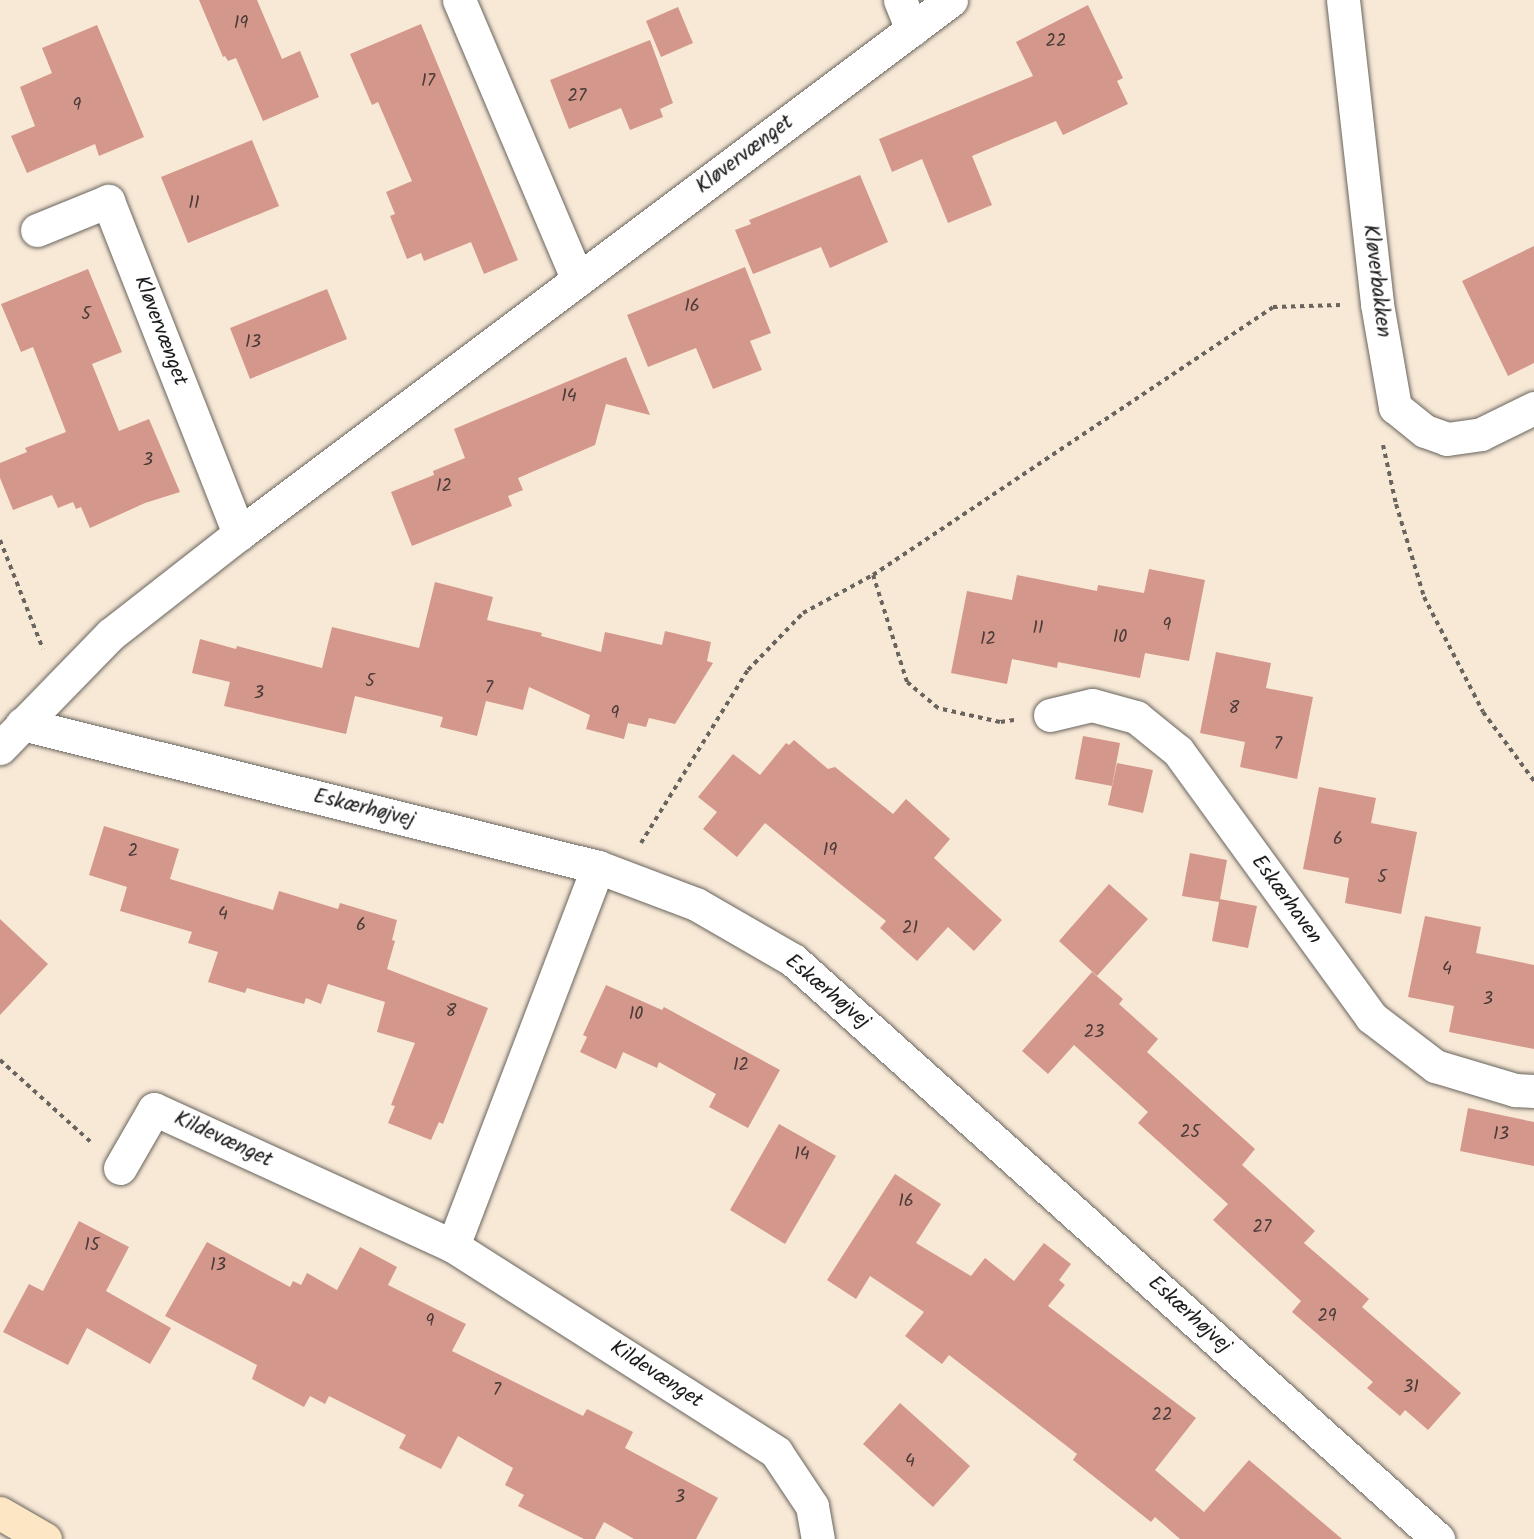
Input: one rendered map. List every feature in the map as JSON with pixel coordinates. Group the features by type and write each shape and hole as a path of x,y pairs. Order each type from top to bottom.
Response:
{"street":[{"path":"459,0 578,280"},
{"name":"Kløvervænget","path":"0,748 111,634 239,534 578,280 906,15 951,0"},
{"name":"Kløverbakken","path":"1343,0 1377,304 1395,407"},
{"name":"Kløvervænget","path":"37,230 108,201 239,534"},
{"path":"1395,407 1425,431 1447,439 1481,434 1534,408"},
{"name":"Eskærhaven","path":"1050,715 1092,705 1136,717 1178,751 1371,1017 1435,1066 1515,1090 1534,1091"},
{"name":"Eskærhøjvej","path":"22,724 610,870 696,904 793,960 1438,1539"},
{"path":"453,1246 610,870"},
{"name":"Kildevænget","path":"120,1168 154,1108 453,1246 776,1452 812,1506 818,1539"},
{"path":"0,1513 45,1539"}],"path":[{"path":"610,870 748,670 804,614 873,575 1273,307 1377,304"},
{"path":"1395,407 1383,445 1396,504 1424,597 1483,712 1534,781"},
{"path":"0,540 37,637 61,685"},
{"path":"873,575 907,682 938,708 1000,722 1050,715"},
{"path":"0,1060 120,1168"}],"building":[{"path":"199,0 257,0 282,59 300,51 319,97 263,121 236,58 228,61 225,56 223,57"},
{"path":"1088,5 1123,78 1117,81 1128,104 1063,135 1056,121 972,156 992,205 948,223 922,159 892,172 879,139 1033,76 1016,42"},
{"path":"678,7 693,43 661,57 646,21"},
{"path":"421,24 518,260 484,274 471,242 424,261 421,253 407,259 390,216 395,214 386,192 412,181 378,102 372,105 350,54"},
{"path":"97,25 144,137 99,156 95,144 27,173 11,136 35,126 20,87 52,73 42,48"},
{"path":"650,40 673,103 660,109 663,117 630,130 621,108 569,129 550,80"},
{"path":"252,140 279,206 188,243 161,177"},
{"path":"860,175 888,242 830,268 821,247 753,274 735,230 751,224 749,220"},
{"path":"1534,246 1534,363 1508,376 1462,281"},
{"path":"745,267 771,333 750,341 762,370 713,389 696,348 648,367 627,315"},
{"path":"88,269 122,352 92,364 119,431 149,419 180,492 145,503 90,528 81,507 76,509 73,502 58,508 52,495 13,510 0,478 0,463 27,452 25,448 66,432 33,347 21,352 1,304"},
{"path":"327,289 347,339 250,379 230,328"},
{"path":"626,357 650,415 606,404 595,445 518,478 523,490 508,496 512,506 412,546 391,492 434,475 433,471 465,458 454,429"},
{"path":"1149,569 1205,580 1189,661 1145,653 1140,678 1058,662 1057,668 1012,659 1007,684 951,673 967,591 1012,600 1017,575 1097,591 1098,585 1144,593"},
{"path":"435,582 493,597 487,620 542,633 541,636 601,652 605,632 662,645 665,631 711,642 707,661 713,663 675,724 649,718 646,727 628,723 624,739 586,729 590,715 529,687 523,710 486,701 477,736 440,727 443,717 355,696 346,734 224,706 230,682 192,673 200,639 322,668 332,627 419,648"},
{"path":"1216,652 1271,663 1266,688 1313,697 1297,779 1240,767 1245,742 1200,733"},
{"path":"1083,736 1120,743 1112,786 1075,779"},
{"path":"794,740 828,769 835,767 893,814 906,799 950,839 934,858 1002,920 974,951 948,927 917,961 880,928 886,921 765,823 737,857 703,829 717,812 698,797 733,754 760,775 786,743 789,745"},
{"path":"1117,763 1153,770 1143,813 1108,805"},
{"path":"1319,787 1376,798 1371,823 1417,832 1401,914 1345,903 1349,878 1303,869"},
{"path":"104,826 179,849 170,879 273,910 279,891 338,909 340,903 397,920 392,940 395,941 387,969 488,1008 443,1124 439,1122 431,1140 388,1123 395,1106 391,1105 415,1043 377,1032 385,1002 328,984 321,1004 306,998 304,1004 247,988 245,993 208,982 218,952 188,943 192,932 120,911 127,887 89,875"},
{"path":"1190,853 1227,860 1220,899 1257,906 1248,948 1212,941 1219,902 1182,896"},
{"path":"1109,884 1148,919 1097,976 1059,941"},
{"path":"1425,916 1481,927 1476,953 1534,965 1534,1049 1449,1032 1454,1006 1408,997"},
{"path":"0,919 48,964 0,1015"},
{"path":"1092,972 1123,999 1119,1004 1158,1039 1147,1052 1255,1149 1242,1165 1315,1231 1304,1243 1369,1299 1362,1307 1461,1393 1428,1430 1405,1410 1400,1416 1367,1388 1373,1382 1292,1312 1301,1301 1213,1220 1228,1204 1138,1123 1148,1112 1074,1045 1048,1074 1022,1051"},
{"path":"606,985 662,1010 664,1007 780,1070 748,1128 709,1107 716,1094 659,1062 657,1068 623,1052 616,1069 580,1052 587,1037 583,1035"},
{"path":"1468,1108 1534,1122 1534,1166 1460,1151"},
{"path":"779,1124 836,1156 785,1244 730,1210"},
{"path":"895,1174 941,1204 916,1243 971,1276 985,1258 1014,1281 1044,1243 1071,1264 1059,1280 1065,1285 1048,1306 1196,1418 1155,1470 1204,1512 1249,1460 1342,1539 1180,1539 1155,1517 1151,1522 1073,1460 1077,1454 949,1355 942,1364 905,1336 924,1312 870,1276 856,1299 827,1280"},
{"path":"79,1221 129,1247 106,1291 171,1328 150,1364 87,1328 68,1365 3,1332 29,1284 43,1291"},
{"path":"207,1242 290,1287 293,1281 301,1285 307,1273 337,1290 360,1247 397,1267 388,1285 466,1324 452,1351 583,1416 587,1409 633,1432 625,1448 718,1498 696,1539 634,1539 604,1522 595,1539 584,1539 518,1506 524,1495 505,1485 513,1468 458,1436 441,1469 399,1448 406,1435 329,1396 325,1404 310,1396 304,1407 252,1379 257,1365 165,1316"},
{"path":"900,1403 970,1466 933,1507 863,1444"}]}
